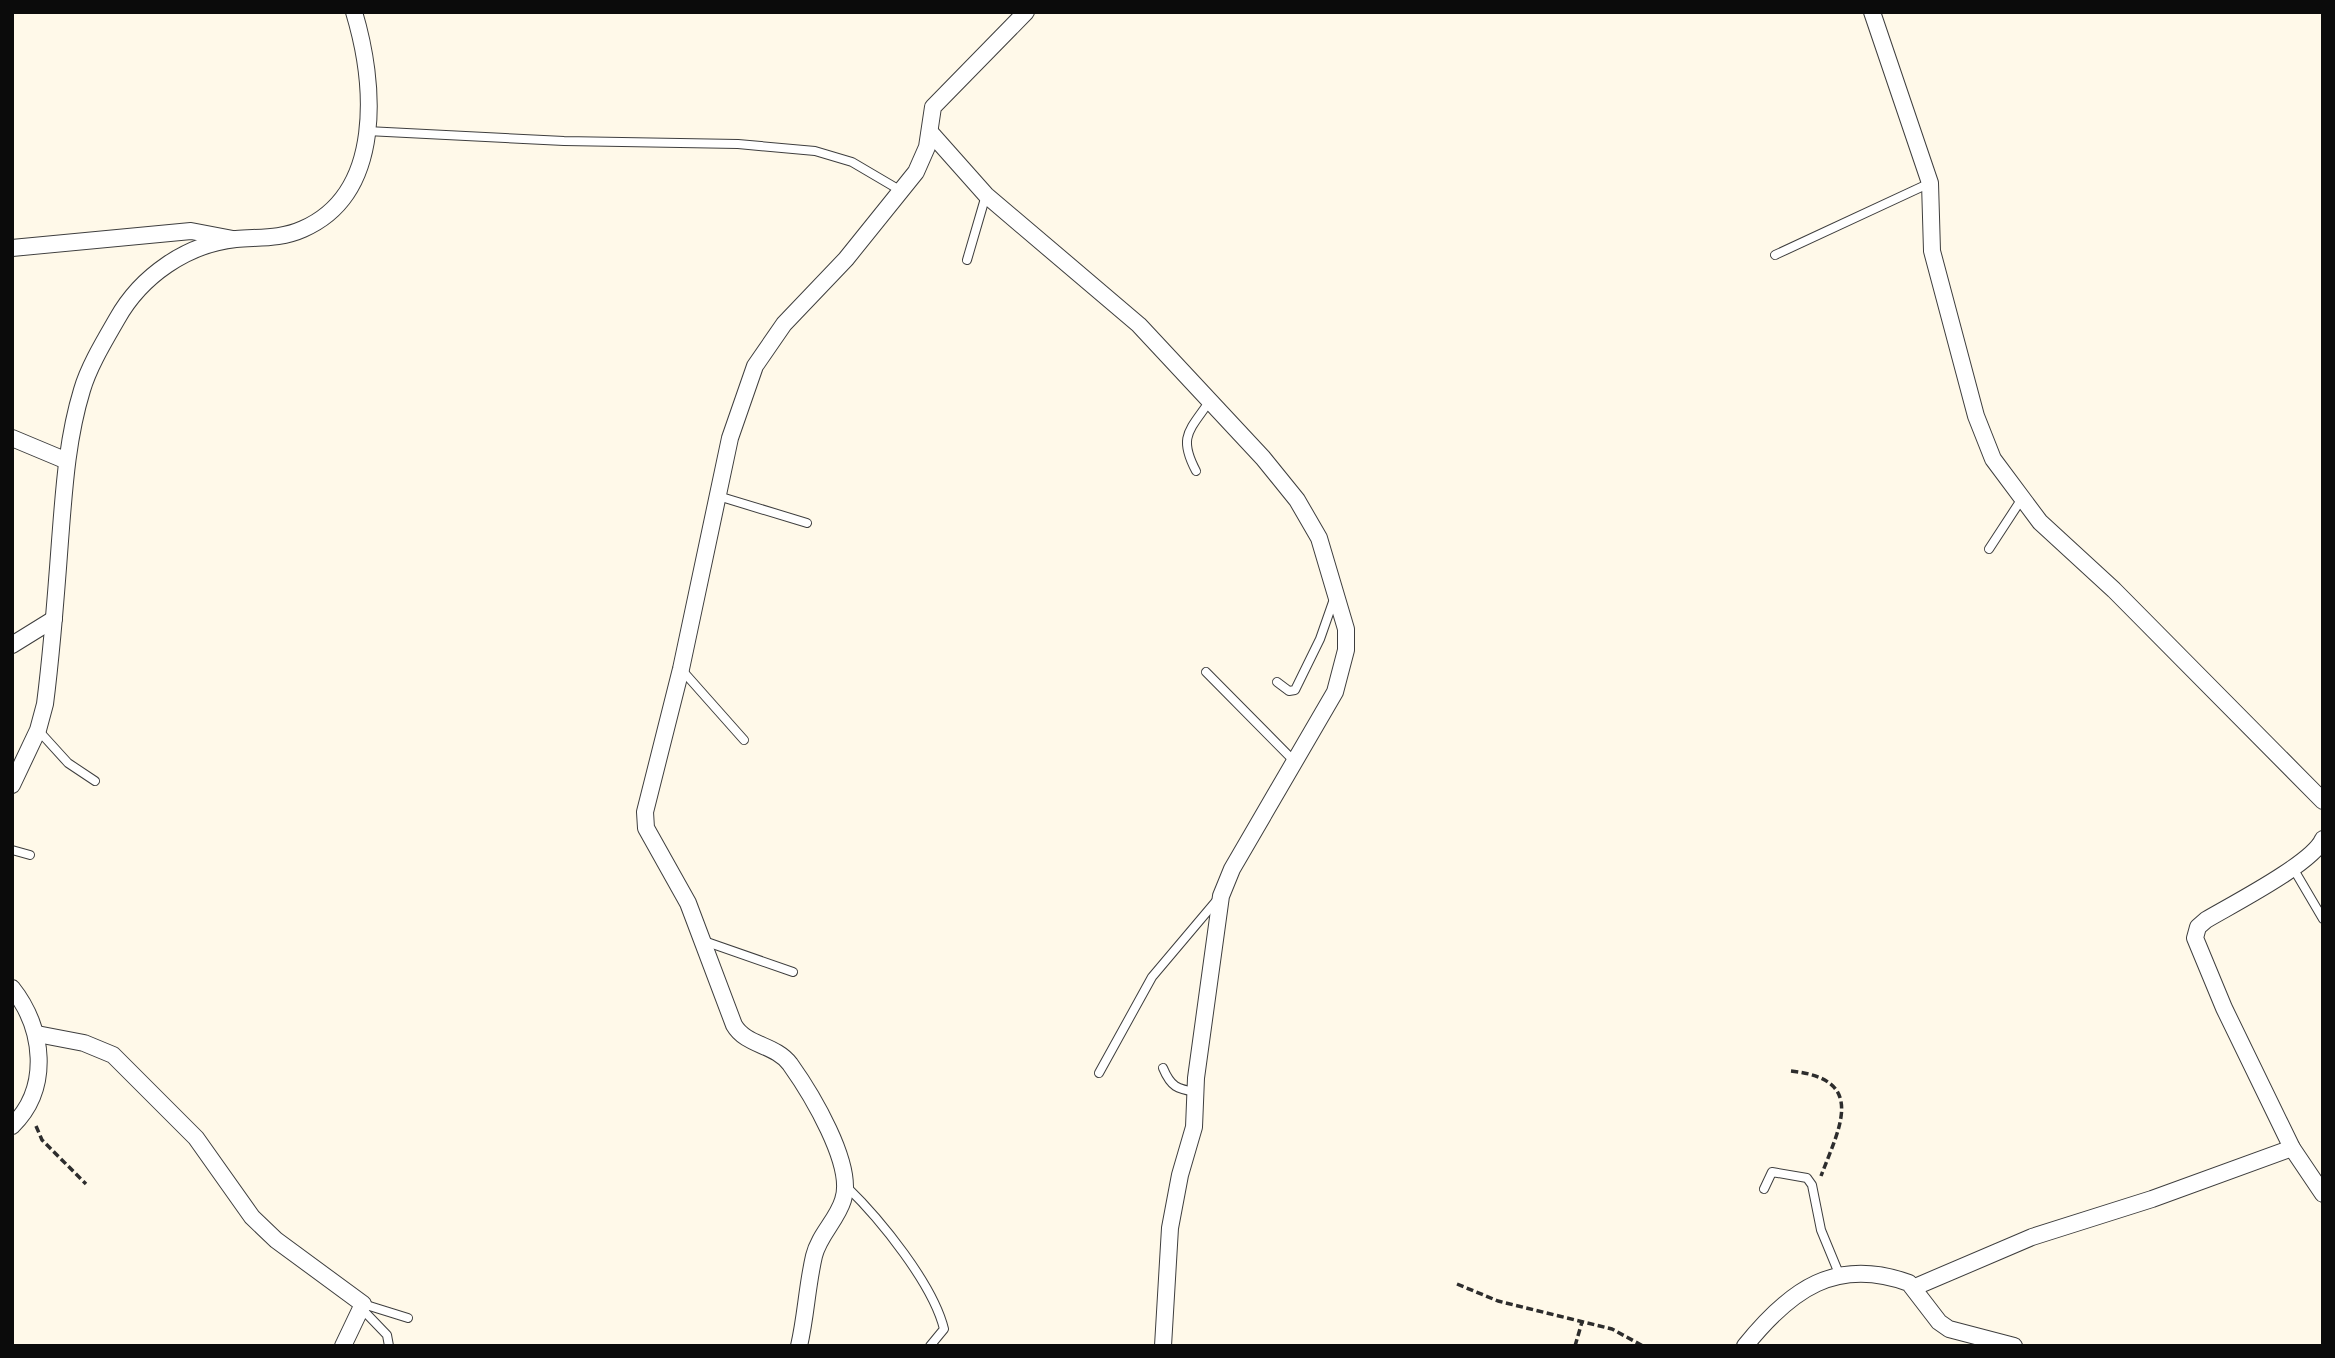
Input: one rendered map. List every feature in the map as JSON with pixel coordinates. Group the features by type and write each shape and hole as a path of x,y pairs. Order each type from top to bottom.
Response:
{"street":[{"path":"12,248 191,231 233,239 272,238 302,229 331,211 348,190 355,174 366,131 368,70 354,12"},
{"path":"799,1346 814,1256 840,1208 847,1187 832,1138 790,1064 773,1049 738,1032 688,903 644,820 681,669 737,411 755,366 784,324 903,192 923,159 933,107 1026,12"},
{"path":"1872,12 1930,183 1932,251 1976,416 1993,458 2021,500 2228,702 2323,801"},
{"path":"930,132 986,195 1139,325 1297,500 1319,538 1346,629 1346,650 1328,709 1232,869 1221,896 1194,1127 1180,1175 1170,1228 1163,1346"},
{"path":"12,785 38,730 45,704 67,461 82,388 118,317 141,286 160,269 194,250 233,239"},
{"path":"12,438 67,461"},
{"path":"12,645 54,619"},
{"path":"2323,839 2319,849 2293,868 2206,920 2198,927 2195,938 2224,1008 2292,1148 2323,1194"},
{"path":"12,988 37,1034 40,1069 19,1120 12,1126"},
{"path":"37,1034 84,1043 113,1055 196,1138 252,1217 276,1240 363,1307 343,1346"},
{"path":"1914,1287 2032,1237 2152,1199 2292,1148"},
{"path":"1745,1346 1772,1312 1796,1293 1820,1281 1869,1273 1902,1280 1914,1287 1939,1322 1949,1329 2014,1346"}],"lane":[{"path":"366,131 564,141 738,144 815,151 852,162 903,192"},
{"path":"1775,255 1930,183"},
{"path":"967,260 986,195"},
{"path":"1196,471 1184,446 1187,434 1209,402"},
{"path":"718,496 807,523"},
{"path":"1989,549 2021,500"},
{"path":"1278,682 1289,691 1295,690 1320,639 1336,594"},
{"path":"681,669 744,740"},
{"path":"1206,671 1296,763"},
{"path":"38,730 68,763 95,781"},
{"path":"12,850 30,855"},
{"path":"2293,868 2323,919"},
{"path":"1099,1073 1152,977 1221,896"},
{"path":"704,941 793,972"},
{"path":"1163,1068 1176,1089 1196,1092"},
{"path":"1764,1189 1772,1172 1807,1178 1815,1194 1821,1230 1840,1276"},
{"path":"847,1187 876,1216 931,1298 944,1329 930,1346"},
{"path":"363,1307 408,1318"},
{"path":"363,1307 387,1335 389,1346"}],"path":[{"path":"1791,1071 1812,1073 1829,1084 1844,1104 1843,1118 1815,1194"},
{"path":"33,1089 36,1133 86,1184"},
{"path":"1457,1284 1498,1301 1626,1334 1643,1346"},
{"path":"1574,1346 1582,1322"}]}
